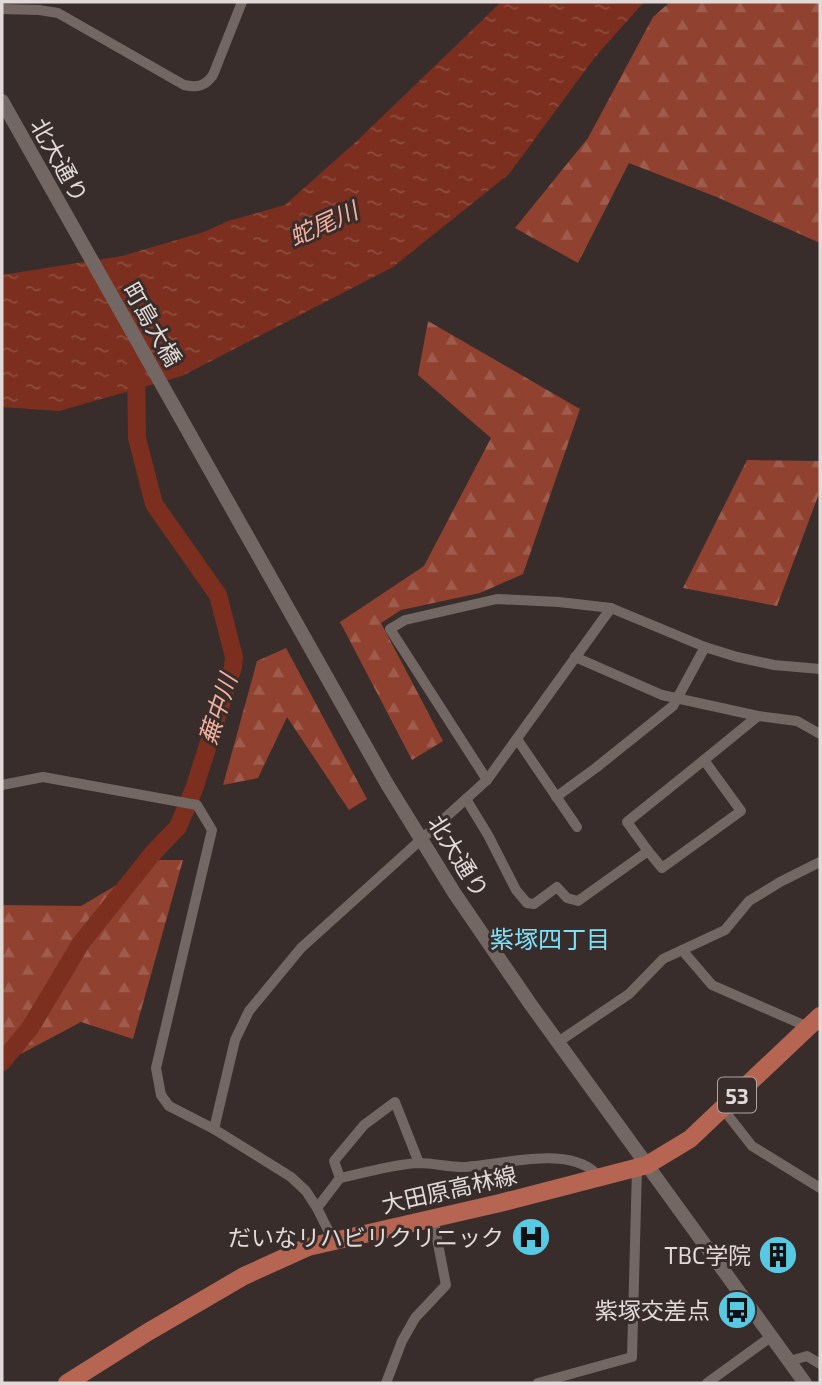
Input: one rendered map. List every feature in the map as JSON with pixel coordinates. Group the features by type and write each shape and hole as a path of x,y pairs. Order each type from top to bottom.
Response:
{"main road":[{"name":"大田原高林線","path":"66,1383 244,1276 308,1247 642,1167 677,1149 816,1024"}],"street":[{"path":"2,9 58,13 184,85 195,88 206,84 213,75 242,2"},
{"name":"北大通り","path":"2,101 79,240"},
{"name":"町島大橋","path":"79,240 187,430"},
{"name":"北大通り","path":"187,430 394,795 455,894 642,1167 805,1383"},
{"path":"487,780 390,629 405,620 497,598 611,608 705,647 774,666 820,668"},
{"path":"214,1129 235,1040 249,1011 300,948 487,780 611,608"},
{"path":"556,797 673,706 705,647"},
{"path":"575,657 662,695 758,716 797,721 820,734"},
{"path":"704,760 741,811 662,869 626,822 758,716"},
{"path":"517,739 577,827"},
{"path":"2,785 43,777 197,805 212,830 156,1068 161,1095 169,1106 214,1129 291,1177 306,1191 333,1240"},
{"path":"466,799 516,890 527,903 534,904 557,887 567,898 578,901 648,851"},
{"path":"558,1042 628,994 663,959 725,930 749,901 780,881 820,862"},
{"path":"682,950 712,985 816,1024"},
{"path":"340,1178 334,1161 364,1125 395,1102 419,1163"},
{"path":"723,1109 751,1146 820,1188"},
{"path":"317,1208 340,1178 419,1163 462,1167 543,1158 593,1168 600,1178"},
{"path":"538,1383 632,1357 642,1167"},
{"path":"386,1383 402,1341 415,1318 446,1285 433,1218"},
{"path":"707,1383 772,1336"},
{"path":"789,1361 807,1356 820,1364"}],"green space":[{"path":"670,2 820,2 820,243 719,198 629,163 578,263 515,228 588,138 653,17"},
{"path":"428,321 580,409 523,574 480,593 401,610 381,623 443,741 412,760 340,622 424,566 491,438 418,375"},
{"path":"747,460 820,461 820,491 777,606 683,588"},
{"path":"286,648 367,799 349,810 287,717 258,778 223,785 257,661"},
{"path":"159,860 183,860 133,1039 81,1022 2,1064 2,905 81,906"}],"water":[{"name":"蛇尾川","path":"501,2 644,2 595,57 509,174 393,267 182,376 59,411 2,407 2,275 122,256 285,205 358,140"}],"waterway":[{"name":"蕪中川","path":"2,1062 30,1028 81,943 153,853 178,827 194,789 233,667 234,657 218,595 154,504 137,438 136,364"}],"place":[{"name":"だいなリハビリクリニック","path":"531,1237"},
{"name":"TBC学院","path":"778,1255"},
{"name":"紫塚交差点","path":"737,1310"}],"district":[{"name":"紫塚四丁目","path":"550,938"}]}
